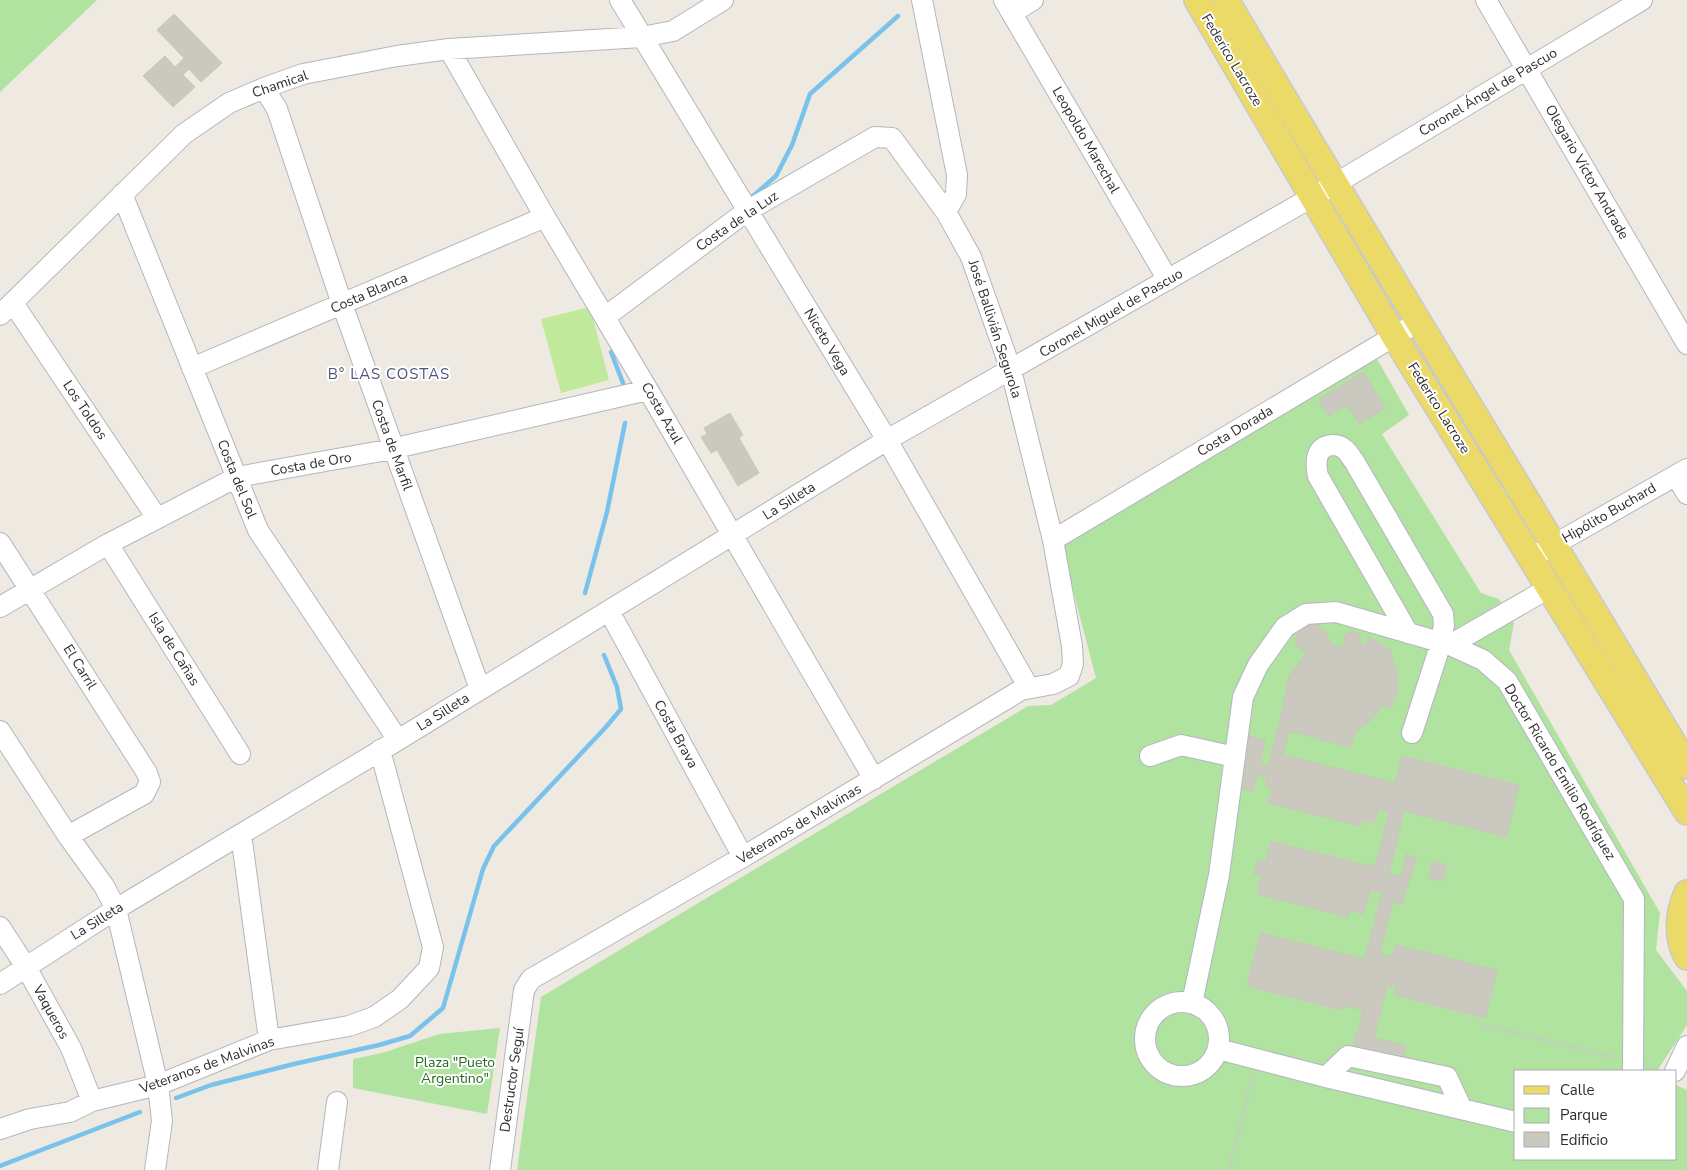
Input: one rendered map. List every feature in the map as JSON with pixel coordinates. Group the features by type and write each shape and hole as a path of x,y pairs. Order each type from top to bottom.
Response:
{"main road":[{"name":"Federico Lacroze","path":"1196,0 1394,336 1687,812"},
{"name":"Federico Lacroze","path":"1226,0 1334,184 1687,766"},
{"path":"1687,893 1682,903 1679,927 1684,952 1687,957"}],"street":[{"name":"Niceto Vega","path":"620,0 887,440 1029,688"},
{"name":"Chamical","path":"6,309 122,194 192,128 229,103 303,74 397,56 449,49 642,37 673,31 723,0"},
{"path":"922,0 957,176 956,194 946,212"},
{"path":"1008,6 1033,0"},
{"name":"Olegario Víctor Andrade","path":"1486,0 1687,344"},
{"name":"Coronel Ángel de Pascuo","path":"1334,184 1642,0"},
{"name":"Leopoldo Marechal","path":"1008,6 1168,280"},
{"name":"Costa Azul","path":"449,49 545,217 874,779"},
{"name":"Costa de Marfil","path":"264,88 277,109 342,304 480,689"},
{"name":"José Ballivián Segurola","path":"876,137 892,138 946,212 971,257 1011,370 1053,540 1072,646 1073,664"},
{"name":"Costa de la Luz","path":"605,317 747,211 876,137"},
{"name":"Coronel Miguel de Pascuo","path":"887,440 1334,184"},
{"name":"Costa del Sol","path":"122,194 258,530 389,745 433,947 429,968"},
{"name":"Costa Blanca","path":"192,368 545,217"},
{"name":"Los Toldos","path":"6,309 157,518"},
{"name":"Costa Dorada","path":"1053,540 1418,322"},
{"name":"Costa de Oro","path":"0,607 108,544 236,477 394,449 648,390"},
{"name":"La Silleta","path":"0,984 116,909 733,536 887,440"},
{"path":"1408,633 1318,476 1316,466 1319,452 1330,445 1344,449 1354,462 1443,614 1446,644 1412,733"},
{"path":"1681,472 1687,494"},
{"name":"Hipólito Buchard","path":"1531,557 1681,472"},
{"name":"El Carril","path":"0,543 150,782 144,794 68,836"},
{"name":"Isla de Cañas","path":"108,544 240,754"},
{"path":"1446,644 1549,588"},
{"name":"Costa Brava","path":"609,611 743,857"},
{"name":"Doctor Ricardo Emilio Rodríguez","path":"1192,1003 1219,875 1243,698 1258,665 1285,628 1306,614 1336,612 1446,644 1483,660 1507,681 1634,899 1633,1067"},
{"name":"Veteranos de Malvinas","path":"524,990 531,979 743,857 1021,690 1053,684 1069,676 1073,664"},
{"path":"0,731 68,836 104,886 116,909 158,1085 162,1121 155,1170"},
{"path":"1150,756 1181,746 1235,757"},
{"path":"241,834 269,1040"},
{"name":"Vaqueros","path":"0,927 26,967 71,1048 92,1102"},
{"name":"Veteranos de Malvinas","path":"0,1129 30,1119 70,1112 92,1102 158,1085 269,1040 349,1026 374,1017 400,999 429,968"},
{"name":"Destructor Seguí","path":"500,1170 524,990"},
{"path":"1180,1002 1192,1003 1207,1012 1217,1026 1220,1037 1218,1049 1213,1060 1205,1069 1194,1074 1181,1076 1169,1073 1158,1067 1150,1058 1146,1046 1146,1034 1150,1022 1157,1012 1168,1005 1180,1002"},
{"path":"1675,1070 1687,1046"},
{"path":"1218,1049 1514,1122"},
{"path":"1326,1077 1348,1056 1447,1077 1462,1109"},
{"path":"328,1170 337,1102"}],"path":[{"path":"1484,1025 1633,1067"},
{"path":"1229,1170 1257,1059"}],"green space":[{"path":"0,0 97,0 0,92"},
{"path":"590,307 609,380 561,393 541,319"},
{"path":"1376,357 1409,415 1382,434 1481,593 1499,599 1514,623 1509,650 1660,913 1656,950 1687,991 1687,1025 1658,1070 1514,1070 1514,1160 1677,1160 1677,1085 1687,1090 1687,1170 517,1170 541,997 1028,706 1051,705 1096,678 1061,544"},
{"name":"Plaza \"Pueto Argentino\"","path":"500,1028 487,1114 353,1088 353,1059 382,1053 439,1034"}],"building":[{"path":"174,14 222,63 201,82 189,69 183,75 195,87 173,107 143,76 165,56 175,67 184,58 157,30"},
{"path":"1363,372 1385,408 1359,424 1347,405 1329,416 1318,400"},
{"path":"730,413 743,435 739,438 759,473 738,486 717,450 711,453 701,437 707,434 704,428"},
{"path":"1315,623 1326,632 1330,643 1337,646 1345,644 1344,636 1352,631 1360,635 1360,644 1366,644 1368,636 1390,650 1396,669 1398,690 1391,708 1384,705 1368,723 1355,731 1351,747 1289,731 1283,755 1395,783 1402,756 1519,785 1506,837 1404,811 1389,873 1401,876 1407,853 1416,860 1402,904 1393,901 1380,954 1392,957 1396,945 1497,970 1485,1018 1394,995 1396,987 1387,985 1374,1038 1406,1046 1402,1061 1353,1048 1363,1010 1343,1005 1341,1010 1247,986 1260,933 1365,959 1382,893 1370,890 1364,914 1350,910 1348,917 1257,894 1262,876 1254,874 1258,860 1266,862 1271,841 1375,867 1389,812 1378,810 1374,823 1363,820 1361,826 1268,803 1272,787 1265,786 1267,777 1257,775 1253,791 1236,787 1249,736 1265,740 1260,763 1269,766 1289,676 1307,652 1301,650 1296,643 1296,634 1303,628"},
{"path":"1432,861 1447,866 1442,881 1428,877"}],"waterway":[{"path":"753,196 776,176 792,145 810,94 898,16"},
{"path":"611,352 623,383"},
{"path":"585,593 607,512 625,423"},
{"path":"176,1098 211,1085 410,1036 443,1008 483,869 494,846 621,709 617,687 604,655"},
{"path":"0,1166 140,1112"}],"district":[{"name":"B° LAS COSTAS","path":"389,374"}]}
